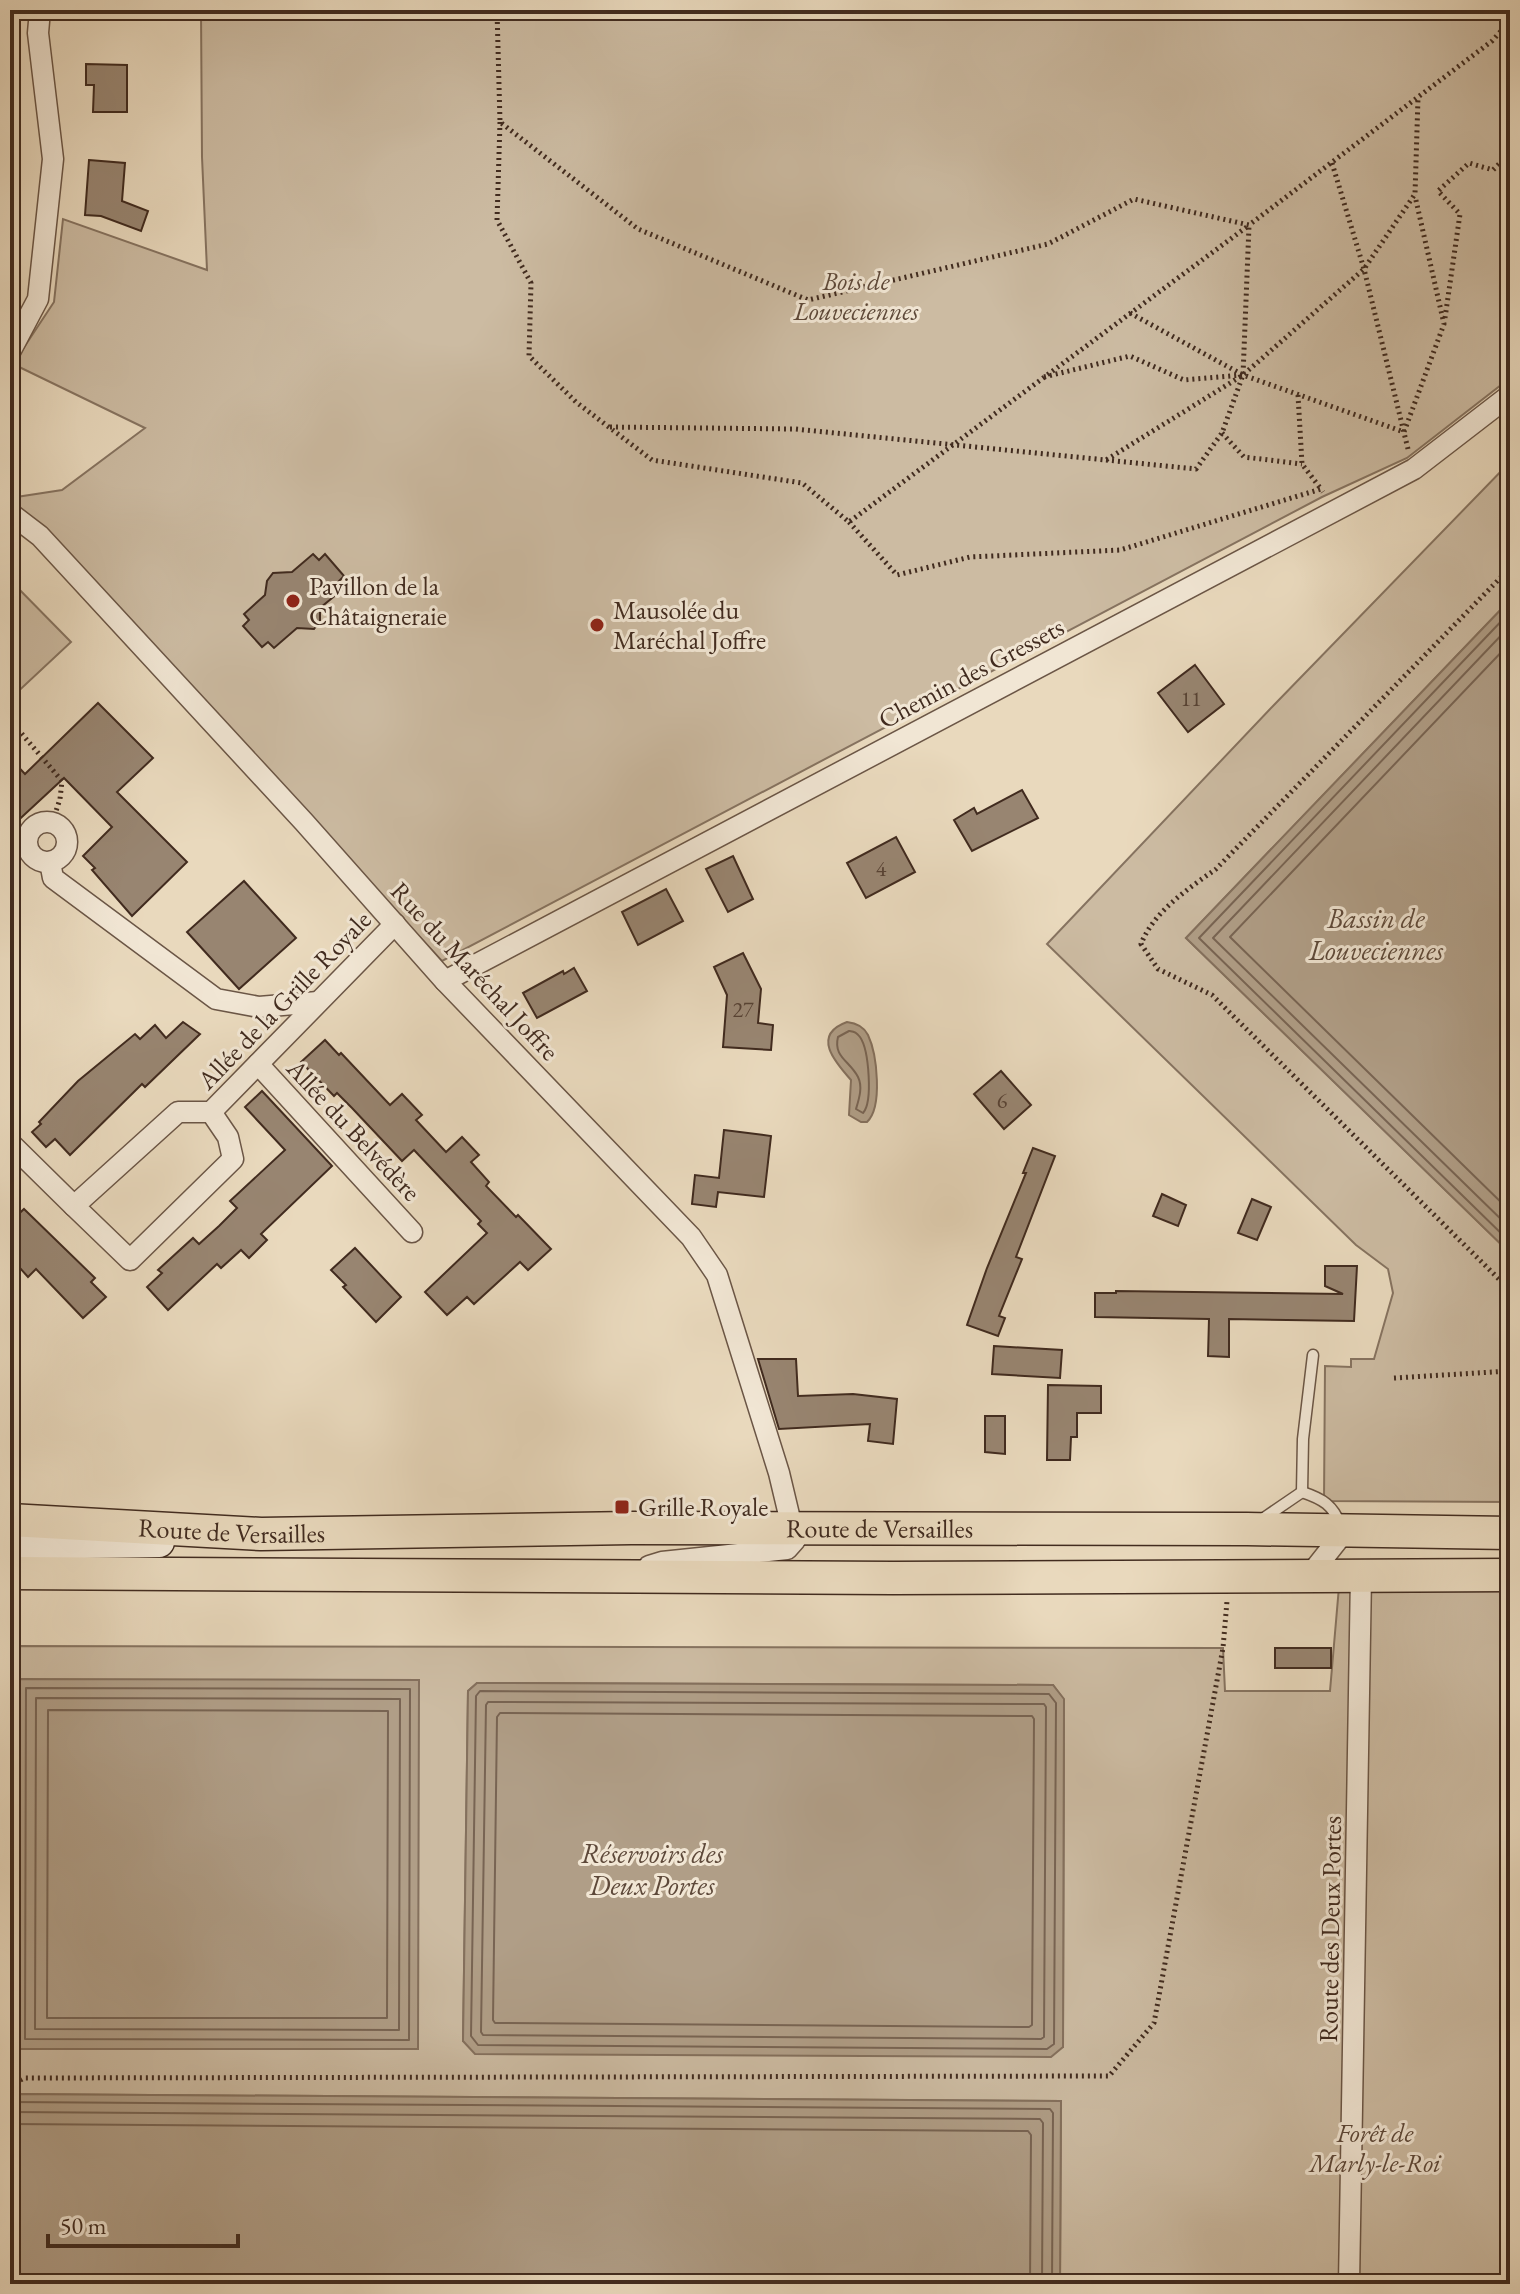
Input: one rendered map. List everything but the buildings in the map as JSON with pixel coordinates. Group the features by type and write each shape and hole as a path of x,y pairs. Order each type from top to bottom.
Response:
{"main road":[{"name":"Route de Versailles","path":"10,1520 261,1534 792,1528 1510,1533"},
{"path":"10,1544 217,1540 261,1534"},
{"name":"Route de Versailles","path":"10,1573 618,1577 1510,1575"}],"street":[{"path":"26,10 38,33"},
{"path":"10,352 38,299 53,159 38,33 40,10"},
{"name":"Chemin des Gressets","path":"445,981 1414,469 1510,395"},
{"name":"Rue du Maréchal Joffre","path":"10,513 40,536 304,822 445,981 691,1237 717,1275 779,1473 792,1528"},
{"path":"52,823 65,835 66,843 64,852 50,862 33,857 26,841 35,826 52,823"},
{"path":"50,862 53,878 216,999 259,1007 318,1002"},
{"name":"Allée de la Grille Royale","path":"211,1112 228,1137 233,1159 130,1260 74,1206 178,1112 211,1112 395,924"},
{"name":"Allée du Belvédère","path":"258,1064 412,1232"},
{"path":"10,1143 74,1206"},
{"path":"618,1577 662,1562 787,1549 795,1540 792,1528"},
{"path":"1310,1575 1344,1532"},
{"name":"Route des Deux Portes","path":"1349,2284 1361,1575"}],"lane":[{"path":"1302,1492 1303,1439 1313,1355"},
{"path":"1247,1529 1302,1492"},
{"path":"1302,1492 1324,1499 1336,1514 1344,1532"}],"path":[{"path":"497,10 500,122 497,220 531,283 529,356 576,402 652,460 802,483 849,522 897,575 970,557 1120,550 1321,489"},
{"path":"849,522 1332,163 1492,41 1510,21"},
{"path":"1418,97 1415,194 1444,324"},
{"path":"500,122 638,229 808,300 1048,244 1134,199 1249,225"},
{"path":"1404,432 1444,324 1460,214 1438,191 1469,163 1493,170 1510,153"},
{"path":"1332,163 1364,269 1414,469"},
{"path":"1106,460 1243,375 1364,269 1415,194"},
{"path":"608,427 795,429 1196,469 1222,433 1243,375 1249,225"},
{"path":"1130,313 1243,375 1404,432"},
{"path":"1042,377 1130,356 1184,380 1243,375"},
{"path":"1298,395 1302,464 1333,512"},
{"path":"1222,433 1244,457 1302,464"},
{"path":"1510,568 1216,869 1176,899 1146,931 1141,944 1158,969 1212,995 1510,1290"},
{"path":"10,720 62,781 52,823"},
{"path":"1394,1378 1510,1371"},
{"path":"10,2086 24,2078 1109,2076 1154,2023 1223,1648 1228,1576"}],"green space":[{"name":"Bois de Louveciennes","path":"201,10 1510,10 1510,378 1407,458 1322,497 442,961 10,498 62,490 145,428 13,364 54,302 63,219 207,270"},
{"path":"1510,462 1510,600 1186,938 1510,1253 1510,1502 1324,1501 1325,1366 1351,1367 1351,1359 1374,1359 1393,1293 1388,1269 1356,1245 1047,944"},
{"path":"10,580 71,642 10,699"},
{"name":"Forêt de Marly-le-Roi","path":"1340,1575 1510,1575 1510,2284 1060,2284 1061,2101 12,2094 10,2284 10,1646 1223,1648 1225,1691 1330,1691","holes":["477,1683 1053,1685 1064,1700 1063,2047 463,2041 468,1691"]}],"water":[{"name":"Bassin de Louveciennes","path":"1510,600 1510,1253 1186,938"},
{"path":"847,1022 857,1024 864,1030 874,1054 877,1093 872,1115 867,1122 849,1115 851,1080 833,1057 828,1041 836,1027"},
{"path":"16,1679 419,1680 418,2049 15,2049"},
{"name":"Réservoirs des Deux Portes","path":"477,1683 1053,1685 1064,1699 1063,2047 1051,2057 475,2054 463,2041 468,1691"},
{"path":"12,2094 1061,2101 1060,2284 10,2284"}],"place":[{"name":"Pavillon de la Châtaigneraie","path":"293,601"},
{"name":"Mausolée du Maréchal Joffre","path":"597,625"},
{"name":"Grille Royale","path":"622,1507"}]}
